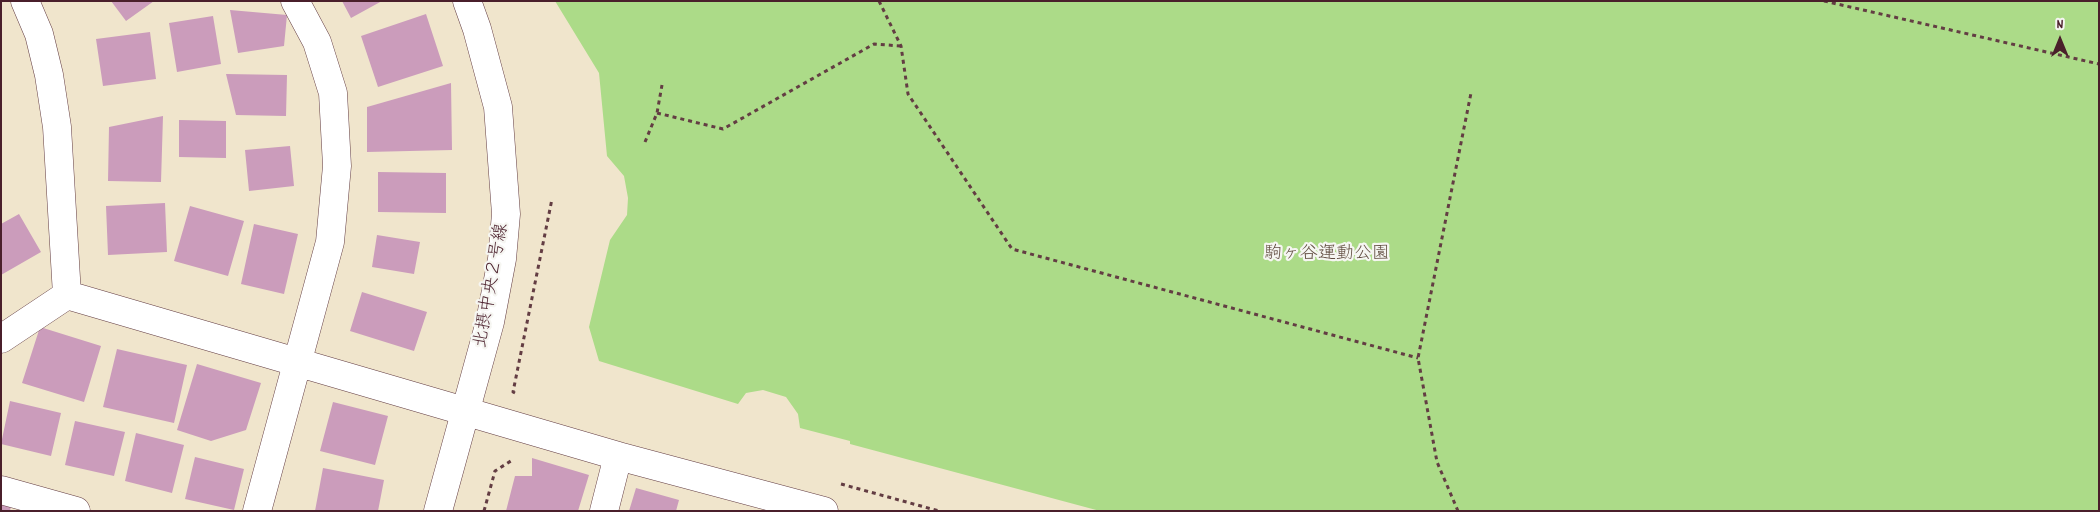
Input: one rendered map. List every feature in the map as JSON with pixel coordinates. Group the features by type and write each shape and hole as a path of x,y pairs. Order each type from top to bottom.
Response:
{"street":[{"path":"25,1 39,34 57,127 67,295"},
{"path":"257,511 296,361 330,242 337,166 332,93 317,42 295,1"},
{"name":"北摂中央２号線","path":"438,511 490,322 502,259 506,214 498,107 477,29 467,1"},
{"path":"1,339 67,295 618,456 824,511"},
{"path":"604,511 618,456"},
{"path":"1,490 76,511"}],"path":[{"path":"879,1 901,46 908,94 1012,248 1418,358"},
{"path":"1824,1 2099,64"},
{"path":"657,113 723,130 874,44 901,46"},
{"path":"645,142 657,113 662,85"},
{"path":"1458,511 1437,462 1418,358 1471,93"},
{"path":"513,392 552,200"},
{"path":"484,511 495,471 516,458"}],"green space":[{"name":"駒ヶ谷運動公園","path":"555,1 2099,1 2099,511 1100,511 850,444 850,441 800,428 798,414 786,397 763,390 746,393 738,404 599,361 589,327 610,240 627,215 628,198 624,176 607,156 599,73"}],"building":[{"path":"111,1 154,1 126,21"},
{"path":"342,1 382,1 351,18"},
{"path":"230,10 287,15 284,46 238,53"},
{"path":"426,14 443,66 378,87 361,36"},
{"path":"213,16 221,64 177,72 169,23"},
{"path":"150,32 156,79 103,86 96,39"},
{"path":"226,74 287,75 286,116 236,115"},
{"path":"451,83 452,150 367,152 367,107"},
{"path":"163,116 161,182 108,181 109,127"},
{"path":"179,120 226,121 226,158 179,157"},
{"path":"290,146 294,186 249,191 245,150"},
{"path":"378,172 446,173 446,213 378,212"},
{"path":"165,203 167,252 108,255 106,206"},
{"path":"190,206 244,221 228,276 174,261"},
{"path":"19,214 41,252 1,275 1,224"},
{"path":"254,224 298,234 284,294 241,284"},
{"path":"377,235 420,242 414,274 372,267"},
{"path":"362,292 427,312 414,351 350,331"},
{"path":"40,327 101,346 84,402 22,383"},
{"path":"117,349 187,365 174,423 103,407"},
{"path":"197,364 261,383 246,430 211,441 177,430"},
{"path":"10,401 61,413 51,456 1,444"},
{"path":"333,402 388,416 375,465 320,451"},
{"path":"75,421 125,432 114,476 65,465"},
{"path":"136,433 184,445 172,493 125,481"},
{"path":"195,457 244,469 234,510 185,499"},
{"path":"532,458 589,475 578,511 506,511 515,476 532,476"},
{"path":"323,468 384,480 378,511 315,511"},
{"path":"636,488 679,500 676,511 629,511"},
{"path":"1,504 11,506 10,511 1,511"}]}
